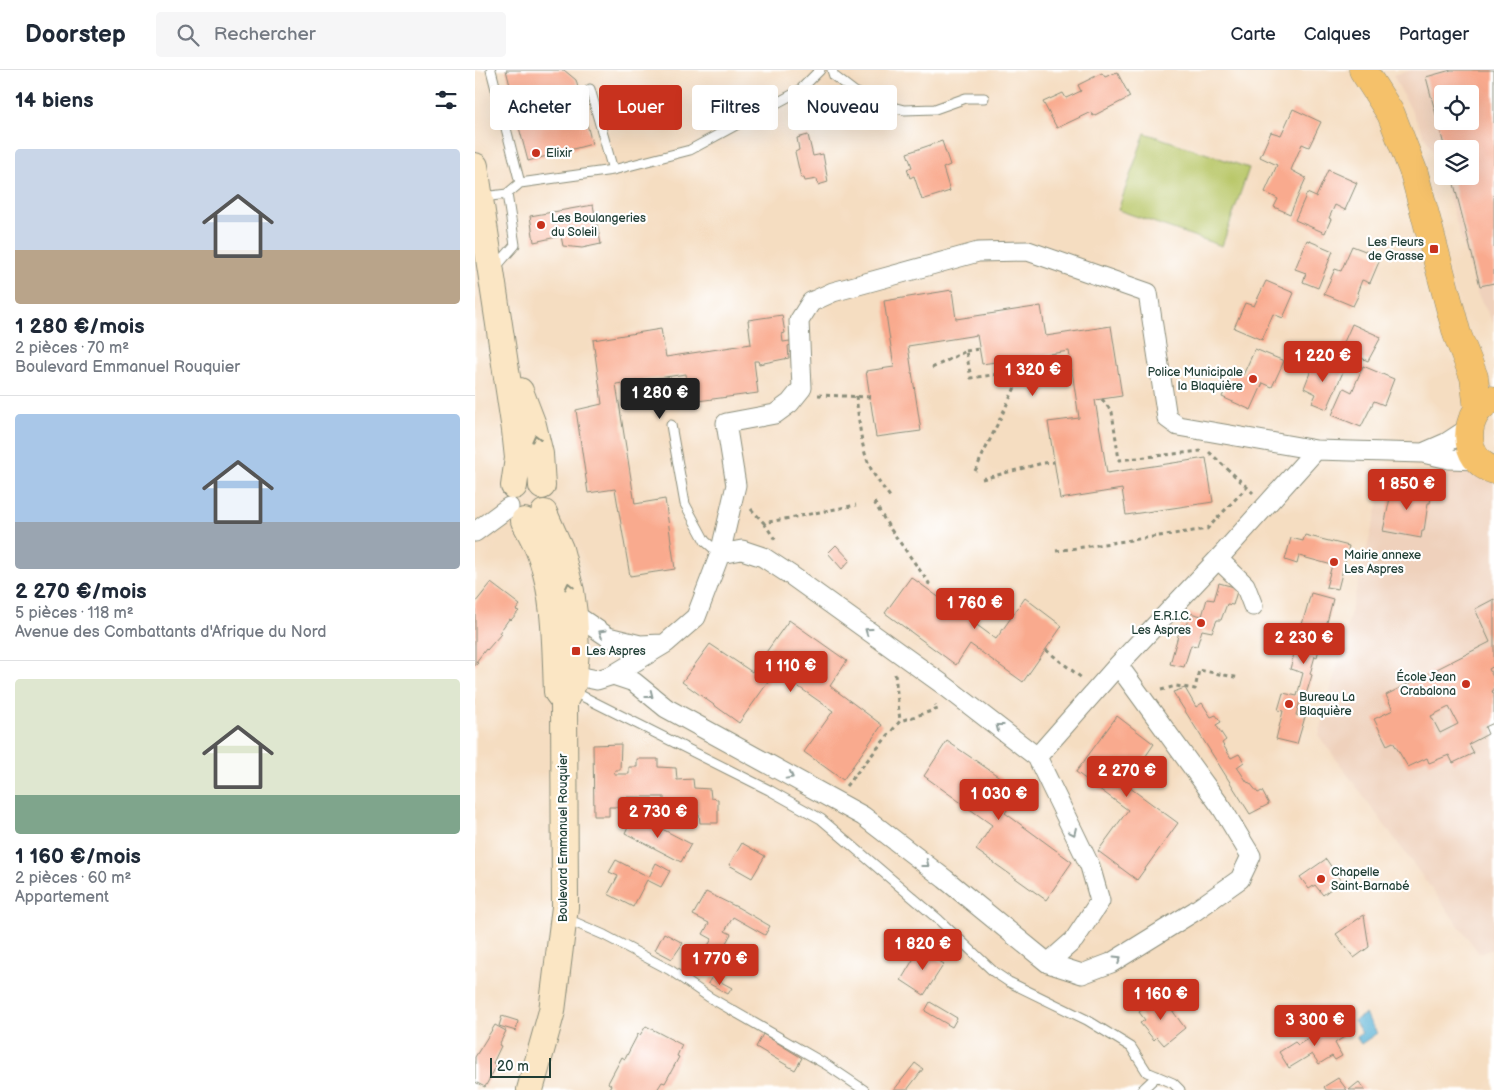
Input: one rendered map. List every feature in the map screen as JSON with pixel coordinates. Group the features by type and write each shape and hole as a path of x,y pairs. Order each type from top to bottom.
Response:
{"main road":[{"path":"1363,70 1391,114 1414,173 1457,334 1473,377 1480,412 1469,441 1473,452 1486,465"},
{"path":"475,166 515,430 523,507"},
{"path":"1445,288 1494,379"},
{"path":"502,344 533,426 540,454 542,486 531,481 525,481 523,507"},
{"name":"Boulevard Emmanuel Rouquier","path":"523,507 560,549 571,591 575,651 569,689 564,918 552,1010 530,1090"},
{"name":"Boulevard Emmanuel Rouquier","path":"523,507 541,555 550,592 557,692 569,689"}],"street":[{"path":"569,689 613,675 666,643 696,617 721,554 736,485 726,423 775,414 790,404 801,388 799,321 811,302 833,292 978,252 1028,251 1148,293 1167,418 1178,426 1316,450 1423,453 1486,465"},
{"path":"1423,453 1447,443 1480,412"},
{"path":"1037,757 1096,689 1218,559 1316,450"},
{"path":"475,532 523,507"},
{"path":"721,554 742,550 763,557 945,686 1037,757 1090,866 1100,901 1074,940 1048,963"},
{"path":"1218,559 1245,585 1253,606"},
{"path":"574,614 608,637 640,645 666,643"},
{"path":"613,675 634,682 667,708 863,816 945,879 1048,963 1082,974 1111,963 1195,911 1240,879 1251,856 1221,808 1118,665"}],"lane":[{"path":"491,70 520,183"},
{"path":"480,197 507,194 520,183 613,170 690,150 799,91 819,70"},
{"path":"832,70 834,76 855,92 885,105 904,110 935,109 966,98 984,98"},
{"path":"590,89 613,170"},
{"path":"491,272 515,245 507,194"},
{"path":"671,425 685,504 705,541 721,554"},
{"path":"569,689 769,790 821,820 939,920 994,972 1009,982 1087,1020 1131,1047 1147,1072 1173,1083 1179,1090"},
{"path":"564,918 670,970 709,997 827,1065 864,1090"},
{"path":"1142,1090 1157,1076"}],"path":[{"path":"932,368 966,351 979,349"},
{"path":"966,351 971,378 1013,372 1020,377 1072,369"},
{"path":"1012,360 1013,372"},
{"path":"975,472 1020,377"},
{"path":"797,394 869,397"},
{"path":"855,396 863,445 868,462 877,479 891,498"},
{"path":"1102,399 1113,412 1119,460 1208,450 1267,505"},
{"path":"982,478 1054,462"},
{"path":"1056,551 1207,529 1247,487"},
{"path":"734,493 764,522 797,518 856,505"},
{"path":"874,502 889,527 929,583 925,588"},
{"path":"893,649 900,721"},
{"path":"1046,650 1096,689"},
{"path":"1141,697 1176,686 1195,689 1199,670 1240,678"},
{"path":"835,800 900,721 938,708 933,702 945,686"}],"shaded area":[{"path":"1412,70 1494,70 1494,324 1477,293 1446,185 1479,185 1479,140 1434,140 1434,154 1393,75"},
{"path":"1462,471 1494,480 1494,949 1479,953 1319,736 1386,474"}],"green space":[{"path":"1145,133 1249,168 1222,246 1118,210"}],"water":[{"path":"1365,1014 1377,1033 1361,1044 1356,1037 1362,1033 1354,1021"}],"building":[{"path":"506,70 564,70 576,80 577,85 510,85"},
{"path":"1451,70 1494,70 1494,283 1480,286 1454,185 1479,185 1479,140 1443,140 1440,130 1479,130 1479,85 1434,85 1434,107 1426,77"},
{"path":"1117,72 1130,97 1093,116 1091,112 1057,128 1043,102 1063,93 1066,98 1081,91 1078,85 1102,73 1105,77"},
{"path":"1293,109 1321,122 1309,147 1302,144 1291,170 1306,178 1290,214 1274,207 1278,199 1265,192 1277,165 1260,157 1271,132 1281,135"},
{"path":"520,130 588,130 592,144 528,161"},
{"path":"808,135 813,156 823,154 828,182 818,185 817,179 805,181 804,178 801,178 795,152 799,150 797,138"},
{"path":"942,141 950,165 943,168 950,191 922,200 914,176 910,178 907,169 912,167 907,153"},
{"path":"1328,170 1357,183 1345,210 1335,205 1325,233 1295,220 1307,193 1316,197"},
{"path":"593,205 601,244 582,248 563,246 561,236 534,242 530,216"},
{"path":"1307,240 1333,251 1318,288 1303,282 1306,273 1295,269"},
{"path":"1352,246 1381,257 1370,283 1362,280 1357,293 1359,294 1353,306 1324,294 1335,269 1341,271"},
{"path":"1266,281 1294,293 1283,318 1273,314 1262,340 1234,328 1245,303 1254,306"},
{"path":"952,290 956,319 1041,306 1046,336 1111,326 1122,396 1095,400 1107,473 1206,458 1213,502 1126,515 1122,489 1060,499 1048,422 1079,418 1069,351 982,364 977,335 908,346 921,431 876,437 866,371 894,367 884,301"},
{"path":"782,315 785,333 782,334 783,342 790,341 791,345 788,346 789,358 759,364 758,361 754,361 758,393 690,402 686,374 616,384 635,504 665,499 675,569 630,576 615,489 588,493 576,410 602,404 593,340 661,329 666,357 751,344 748,320"},
{"path":"1352,324 1381,337 1368,361 1341,349"},
{"name":"Police Municipale la Blaquière","path":"1255,349 1284,361 1272,387 1263,383 1251,410 1222,397 1233,371 1243,375"},
{"path":"1315,360 1343,372 1327,409 1312,403 1316,394 1304,388"},
{"path":"1363,366 1394,379 1384,405 1374,401 1361,427 1332,415 1344,388 1352,392"},
{"path":"1393,484 1432,492 1421,538 1383,531"},
{"name":"Mairie annexe Les Aspres","path":"1305,535 1349,546 1338,589 1326,587 1332,565 1299,556 1297,564 1285,560 1291,538 1303,541"},
{"path":"836,545 850,560 842,569 828,553"},
{"path":"911,577 996,639 1025,598 1062,626 1023,682 970,644 956,665 885,613"},
{"path":"491,583 520,605 516,610 519,611 511,620 509,619 499,633 501,634 486,649 475,666 475,603"},
{"name":"E.R.I.C. Les Aspres","path":"1219,583 1238,588 1233,605 1227,604 1221,620 1217,620 1212,632 1202,630 1197,646 1191,645 1184,667 1170,664 1181,625 1186,626 1190,613 1202,616 1207,599 1214,600"},
{"path":"1311,593 1333,599 1324,634 1326,634 1323,646 1320,645 1317,657 1315,656 1305,698 1301,697 1296,715 1305,717 1297,744 1276,739 1283,711 1278,710 1283,693 1297,696 1303,673 1290,669 1298,639 1301,640 1304,629 1301,628"},
{"name":"École Jean Crabalona","path":"1494,599 1494,666 1489,669 1494,679 1494,690 1492,691 1494,695 1494,723 1485,727 1488,734 1469,744 1474,753 1453,763 1449,755 1429,763 1427,758 1408,767 1393,742 1387,745 1374,719 1393,710 1386,695 1490,642 1475,609","holes":["1449,707 1458,724 1440,733 1431,716"]},
{"path":"789,620 847,661 830,686 882,725 843,780 804,752 833,711 776,671 739,723 682,682 710,644 752,672"},
{"path":"1185,688 1196,707 1202,703 1211,717 1216,715 1221,722 1216,725 1226,740 1222,743 1231,758 1239,754 1244,762 1237,767 1247,782 1258,793 1262,791 1269,804 1250,814 1173,692"},
{"path":"1117,716 1154,744 1126,785 1178,823 1137,880 1098,851 1128,810 1076,772"},
{"path":"947,741 1020,791 1005,813 1072,862 1046,900 976,850 992,825 924,776"},
{"path":"621,744 620,770 615,770 614,774 629,774 629,767 637,767 637,759 658,759 658,767 676,768 677,780 693,779 694,788 710,789 711,798 718,799 718,823 700,823 699,814 682,815 681,807 664,807 664,797 619,797 619,807 609,807 609,816 594,816 593,745"},
{"path":"641,818 691,844 681,862 625,833 631,820 637,823"},
{"path":"742,843 765,856 752,878 729,865"},
{"name":"Chapelle Saint-Barnabé","path":"1326,859 1341,881 1323,895 1315,885 1309,889 1300,877"},
{"path":"616,860 649,877 656,863 670,871 661,887 647,880 633,907 608,894 618,876 609,872"},
{"path":"706,892 770,926 765,935 733,917 725,931 731,934 709,973 696,965 712,939 703,934 709,923 693,915"},
{"path":"1364,915 1369,947 1354,958 1336,934"},
{"path":"664,933 683,943 672,959 655,950"},
{"path":"920,948 929,954 932,949 940,954 936,959 944,964 924,995 901,980"},
{"path":"712,977 732,988 728,994 708,983"},
{"path":"1161,995 1185,1028 1164,1045 1157,1037 1154,1040 1140,1023 1145,1020 1139,1012"},
{"path":"930,1002 957,1018 952,1027 925,1011"},
{"path":"502,1016 518,1021 516,1031 499,1026"},
{"path":"1335,1022 1344,1037 1335,1043 1342,1056 1335,1060 1332,1056 1319,1064 1312,1054 1289,1068 1279,1052 1295,1042 1298,1045"},
{"path":"495,1025 506,1031 493,1063 497,1065 485,1087 475,1082 475,1057"},
{"path":"646,1026 682,1045 677,1056 679,1057 665,1083 662,1082 657,1090 608,1090 611,1085 608,1083 622,1057 625,1059 638,1034 640,1035"},
{"path":"763,1034 802,1058 795,1070 756,1047"},
{"path":"915,1063 923,1069 907,1090 894,1090"},
{"path":"1338,1078 1347,1090 1326,1090 1325,1086"},
{"path":"1359,1082 1365,1090 1349,1090 1355,1085"}],"place":[{"name":"Elixir","path":"536,153"},
{"name":"Les Boulangeries du Soleil","path":"541,225"},
{"name":"Les Fleurs de Grasse","path":"1434,249"},
{"name":"Police Municipale la Blaquière","path":"1253,379"},
{"name":"Mairie annexe Les Aspres","path":"1334,562"},
{"name":"E.R.I.C. Les Aspres","path":"1201,623"},
{"name":"Les Aspres","path":"576,651"},
{"name":"École Jean Crabalona","path":"1466,684"},
{"name":"Bureau La Blaquière","path":"1289,704"},
{"name":"Chapelle Saint-Barnabé","path":"1321,879"}]}
